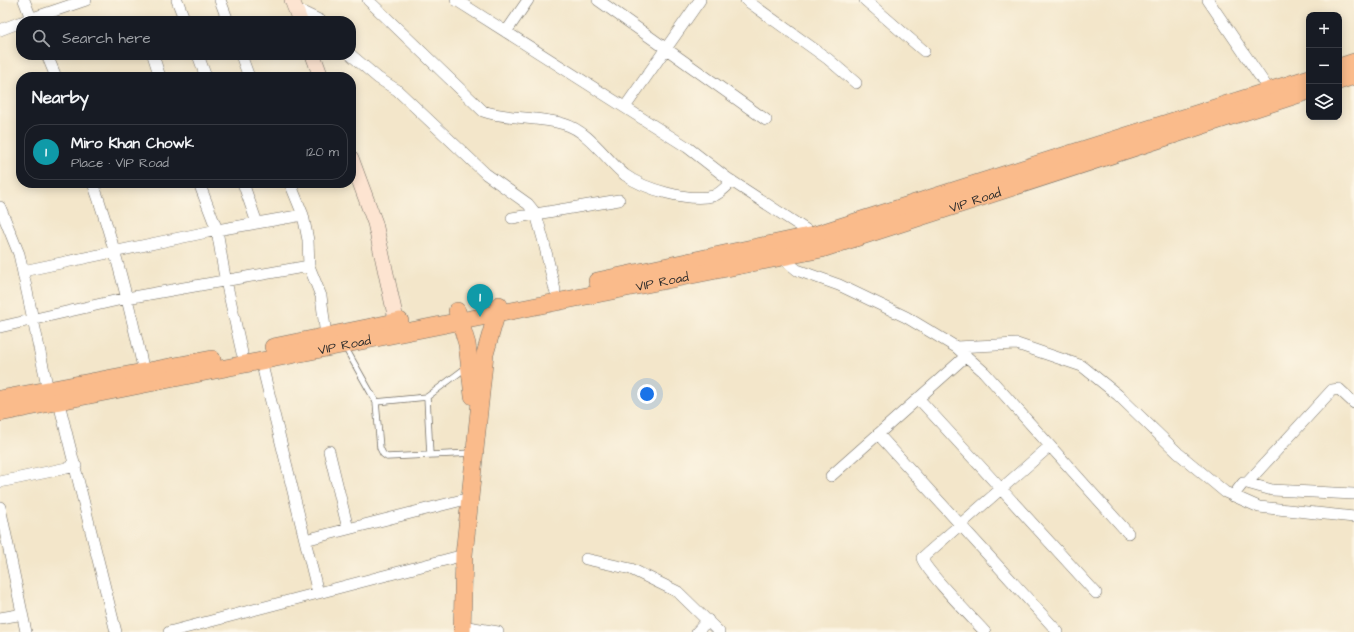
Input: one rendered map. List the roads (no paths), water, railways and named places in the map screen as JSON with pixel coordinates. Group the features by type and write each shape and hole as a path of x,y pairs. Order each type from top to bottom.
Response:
{"main road":[{"path":"314,60 317,72"},
{"path":"1342,66 1354,62"},
{"path":"1342,80 1354,76"},
{"name":"VIP Road","path":"498,308 555,290 777,249 822,249 1273,96 1306,80"},
{"name":"VIP Road","path":"54,396 144,372 326,336 398,328 777,249 814,235 1273,96 1306,91"},
{"path":"356,172 375,223 398,328"},
{"path":"462,629 464,554 485,354 498,308"},
{"path":"459,316 467,344 470,365 476,447"},
{"name":"VIP Road","path":"1,406 261,361 344,345 398,328"}],"street":[{"path":"24,0 26,16"},
{"path":"41,16 86,0"},
{"path":"177,0 183,16"},
{"path":"220,0 226,16"},
{"path":"368,0 483,111 497,116 566,124 588,138 626,175 653,189 679,196 713,196 732,181"},
{"path":"456,0 687,147 732,181 814,235"},
{"path":"506,32 528,0"},
{"path":"598,0 766,120"},
{"path":"624,107 700,0"},
{"path":"746,0 828,59 856,83"},
{"path":"865,0 924,51"},
{"path":"1208,0 1273,96"},
{"path":"296,10 310,16"},
{"path":"0,30 16,25"},
{"path":"356,59 378,78 397,90 486,174 528,204 536,214 544,239 555,290"},
{"path":"49,60 54,72"},
{"path":"155,60 158,72"},
{"path":"200,60 204,72"},
{"path":"243,60 247,72"},
{"path":"95,188 116,252 144,372"},
{"path":"201,188 217,230 242,353"},
{"path":"246,188 257,223"},
{"path":"292,188 303,215 308,240 309,266 321,296 326,336"},
{"path":"512,218 619,200"},
{"path":"0,207 19,254 34,320 54,396 76,466 116,632"},
{"path":"22,271 217,230 303,215"},
{"path":"777,249 797,270 839,285 906,317 956,347 984,372 1128,533"},
{"path":"0,327 127,298 309,266"},
{"path":"956,347 1017,344 1082,366 1118,395 1178,453 1225,492 1259,507 1354,517"},
{"path":"831,476 966,356"},
{"path":"261,361 318,593"},
{"path":"1233,496 1243,483 1247,483 1332,390 1339,389 1354,403"},
{"path":"918,398 1096,594"},
{"path":"878,434 1058,632"},
{"path":"985,632 923,562 924,556 1050,446"},
{"path":"329,451 348,529"},
{"path":"0,482 76,466"},
{"path":"1247,483 1272,490 1354,494"},
{"path":"305,540 470,498"},
{"path":"0,507 26,632"},
{"path":"169,632 464,554"},
{"path":"586,559 631,569 678,592 719,632"},
{"path":"0,618 18,614 21,611"},
{"path":"697,632 708,620"},
{"path":"462,629 498,632"}],"lane":[{"path":"344,345 376,402 380,448 387,458 430,455 476,447"},
{"path":"376,402 427,397 470,365"},
{"path":"427,397 430,455"}],"place":[{"name":"Miro Khan Chowk","path":"480,317"}]}
